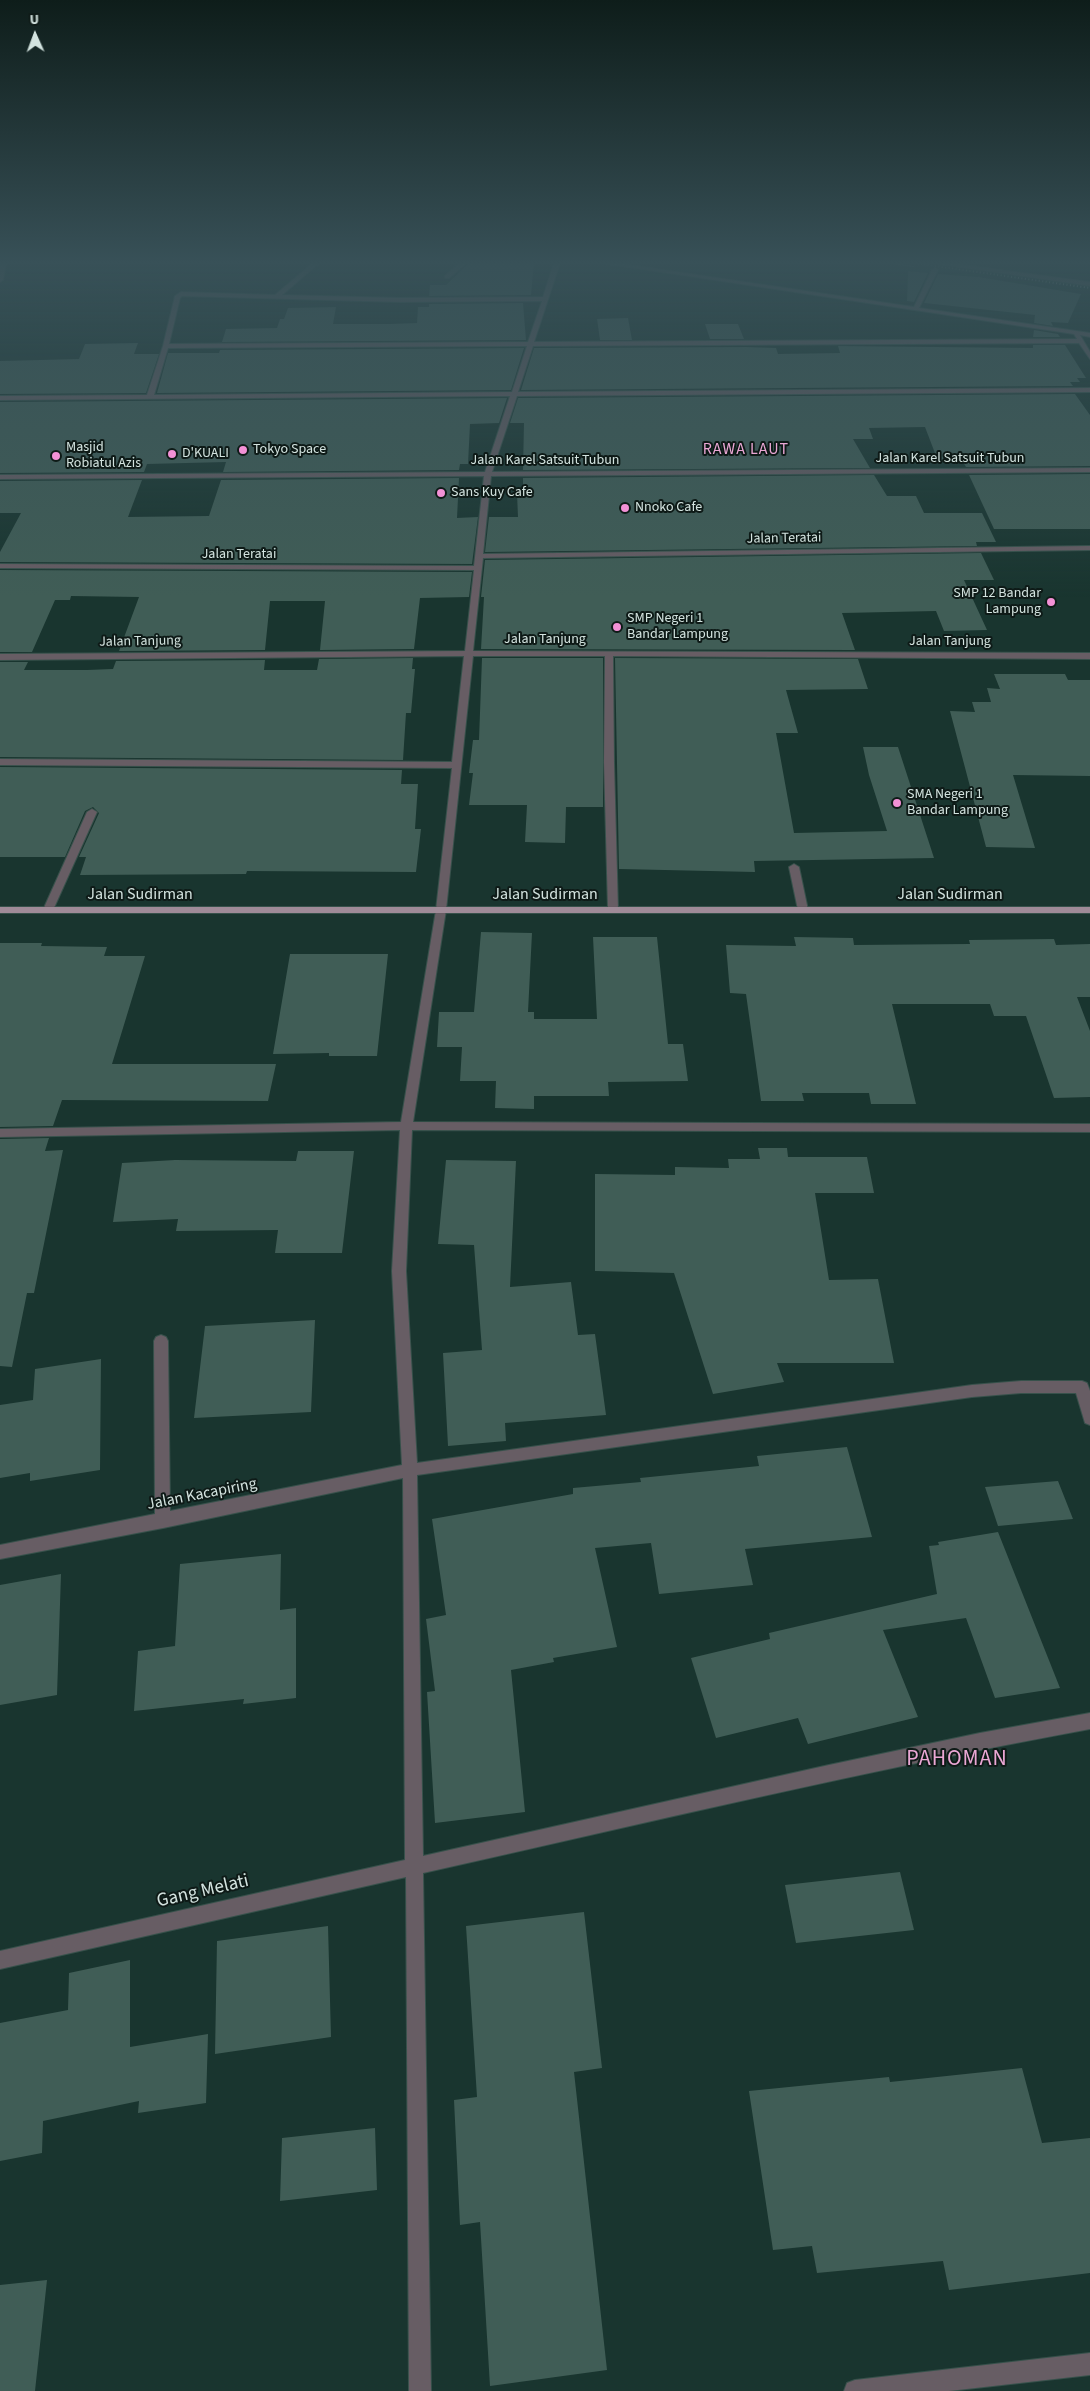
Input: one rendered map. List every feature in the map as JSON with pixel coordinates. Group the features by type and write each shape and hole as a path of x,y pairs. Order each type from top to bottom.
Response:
{"main road":[{"name":"Jalan Sudirman","path":"0,910 1090,910"}],"street":[{"path":"150,396 157,375"},
{"path":"420,2391 410,1470 399,1271 406,1126 441,910 488,474 520,375"},
{"path":"0,398 1090,390"},
{"name":"Jalan Karel Satsuit Tubun","path":"0,478 1090,470"},
{"name":"Jalan Teratai","path":"479,556 1090,548"},
{"name":"Jalan Teratai","path":"0,566 478,568"},
{"name":"Jalan Tanjung","path":"0,657 468,653 1090,656"},
{"path":"609,654 609,762 613,910"},
{"path":"0,762 457,765"},
{"path":"48,910 92,812"},
{"path":"794,867 803,910"},
{"path":"0,1134 406,1126 1090,1128"},
{"path":"160,1341 163,1521"},
{"name":"Jalan Kacapiring","path":"0,1552 163,1521 410,1470 972,1391 1021,1387 1086,1387"},
{"path":"1086,1387 1090,1419"},
{"name":"Gang Melati","path":"0,1960 970,1743 1090,1721"},
{"path":"855,2391 1090,2364"}],"building":[{"path":"0,375 152,375 146,393 0,394"},
{"path":"162,375 516,375 511,390 157,393"},
{"path":"526,375 1084,375 1086,378 1077,378 1080,382 1070,382 1073,386 521,390"},
{"path":"1075,394 1090,415 1090,466 966,467 963,462 938,461 925,427 869,428 873,439 853,439 870,468 523,470 524,423 510,423 518,398"},
{"path":"507,398 499,423 470,424 468,464 460,464 459,470 223,472 226,462 147,464 144,472 0,473 0,402"},
{"path":"1090,474 1090,529 994,529 969,475"},
{"path":"874,475 887,496 916,496 924,513 982,513 996,542 976,542 977,546 485,552 489,517 518,517 517,493 523,493 523,478"},
{"path":"459,478 457,518 478,517 472,564 0,562 0,552 21,513 0,513 0,481 142,480 128,517 209,516 221,480"},
{"path":"981,553 994,580 964,580 987,630 944,631 936,611 842,613 855,650 481,649 484,597 481,597 485,560"},
{"path":"0,570 472,572 469,597 420,598 414,649 320,650 325,601 270,601 265,650 119,651 139,597 71,596 70,600 55,600 32,652 0,652"},
{"path":"413,658 412,669 415,669 411,713 406,713 403,760 0,757 0,662 28,662 24,670 87,670 113,669 116,661 265,660 264,670 317,670 319,659"},
{"path":"482,658 603,658 603,807 566,807 565,843 525,842 527,805 469,805 473,773 469,773 473,740 479,740"},
{"path":"615,658 858,659 868,689 786,690 798,733 776,733 794,833 887,831 869,775 863,747 898,747 934,858 754,861 755,872 619,869"},
{"path":"994,674 1065,674 1068,680 1090,680 1090,776 1013,775 1035,848 986,847 950,711 975,712 972,702 991,702 987,688 1000,689"},
{"path":"0,767 402,770 401,784 418,784 415,829 421,829 416,872 247,871 246,874 80,875 86,857 79,857 99,813 93,807 85,811 65,857 0,857"},
{"path":"481,932 532,933 528,1012 534,1012 534,1019 597,1019 593,937 657,937 668,1044 683,1044 688,1081 608,1082 609,1096 534,1096 534,1109 495,1108 496,1081 460,1081 462,1047 437,1047 439,1012 474,1012"},
{"path":"794,937 853,938 854,945 970,944 969,940 1054,939 1056,945 1090,944 1090,997 1077,997 1090,1031 1090,1097 1054,1098 1026,1016 994,1016 990,1004 892,1004 916,1104 871,1104 869,1093 802,1093 804,1101 761,1101 746,994 730,993 726,945 796,946"},
{"path":"0,943 42,943 41,946 107,947 104,956 145,956 112,1064 276,1064 268,1101 62,1100 53,1126 0,1127"},
{"path":"290,954 388,954 377,1056 329,1056 329,1053 273,1054"},
{"path":"49,1138 45,1151 63,1150 34,1293 27,1293 12,1367 0,1366 0,1139"},
{"path":"758,1148 787,1148 788,1157 867,1157 874,1193 815,1193 829,1280 878,1279 894,1363 777,1363 784,1382 713,1394 674,1273 595,1271 595,1174 675,1175 675,1167 729,1168 728,1159 760,1159"},
{"path":"298,1151 354,1151 342,1253 275,1253 278,1230 176,1231 178,1219 113,1222 122,1163 175,1160 296,1161"},
{"path":"446,1160 516,1161 510,1287 571,1282 578,1335 595,1334 606,1415 505,1423 506,1441 448,1446 443,1353 482,1350 474,1245 438,1244"},
{"path":"315,1320 311,1412 194,1418 205,1326"},
{"path":"101,1359 100,1470 30,1481 30,1473 0,1478 0,1405 33,1400 35,1369"},
{"path":"847,1447 872,1537 745,1549 753,1585 659,1594 651,1543 595,1548 617,1647 553,1658 554,1662 511,1670 525,1812 435,1823 427,1692 435,1691 426,1619 446,1615 432,1519 573,1494 573,1488 641,1482 640,1478 759,1466 757,1456"},
{"path":"1058,1481 1073,1519 998,1526 985,1487"},
{"path":"998,1532 1060,1688 995,1698 966,1618 883,1630 918,1717 808,1744 798,1718 716,1738 691,1658 770,1639 769,1633 937,1594 929,1546 939,1545 938,1542"},
{"path":"281,1554 280,1610 296,1608 296,1698 243,1704 244,1699 134,1711 138,1651 175,1646 180,1564"},
{"path":"61,1574 57,1695 0,1705 0,1585"},
{"path":"900,1872 914,1930 796,1943 785,1885"},
{"path":"584,1912 602,2068 574,2072 607,2370 490,2386 480,2222 460,2225 454,2100 477,2097 466,1926"},
{"path":"328,1926 331,2037 215,2054 217,1941"},
{"path":"130,1960 130,2047 208,2034 206,2103 138,2113 139,2101 43,2121 42,2153 0,2161 0,2023 68,2010 69,1973"},
{"path":"1022,2068 1042,2143 1090,2138 1090,2273 949,2290 943,2261 817,2273 812,2246 773,2250 749,2091 889,2077 890,2082"},
{"path":"375,2128 377,2190 280,2201 282,2138"},
{"path":"47,2280 35,2391 0,2391 0,2285"}],"place":[{"name":"Tokyo Space","path":"243,450"},
{"name":"D'KUALI","path":"172,454"},
{"name":"Masjid Robiatul Azis","path":"56,456"},
{"name":"Sans Kuy Cafe","path":"441,493"},
{"name":"Nnoko Cafe","path":"625,508"},
{"name":"SMP 12 Bandar Lampung","path":"1051,602"},
{"name":"SMP Negeri 1 Bandar Lampung","path":"617,627"},
{"name":"SMA Negeri 1 Bandar Lampung","path":"897,803"}],"district":[{"name":"RAWA LAUT","path":"746,450"},
{"name":"PAHOMAN","path":"957,1760"}]}
